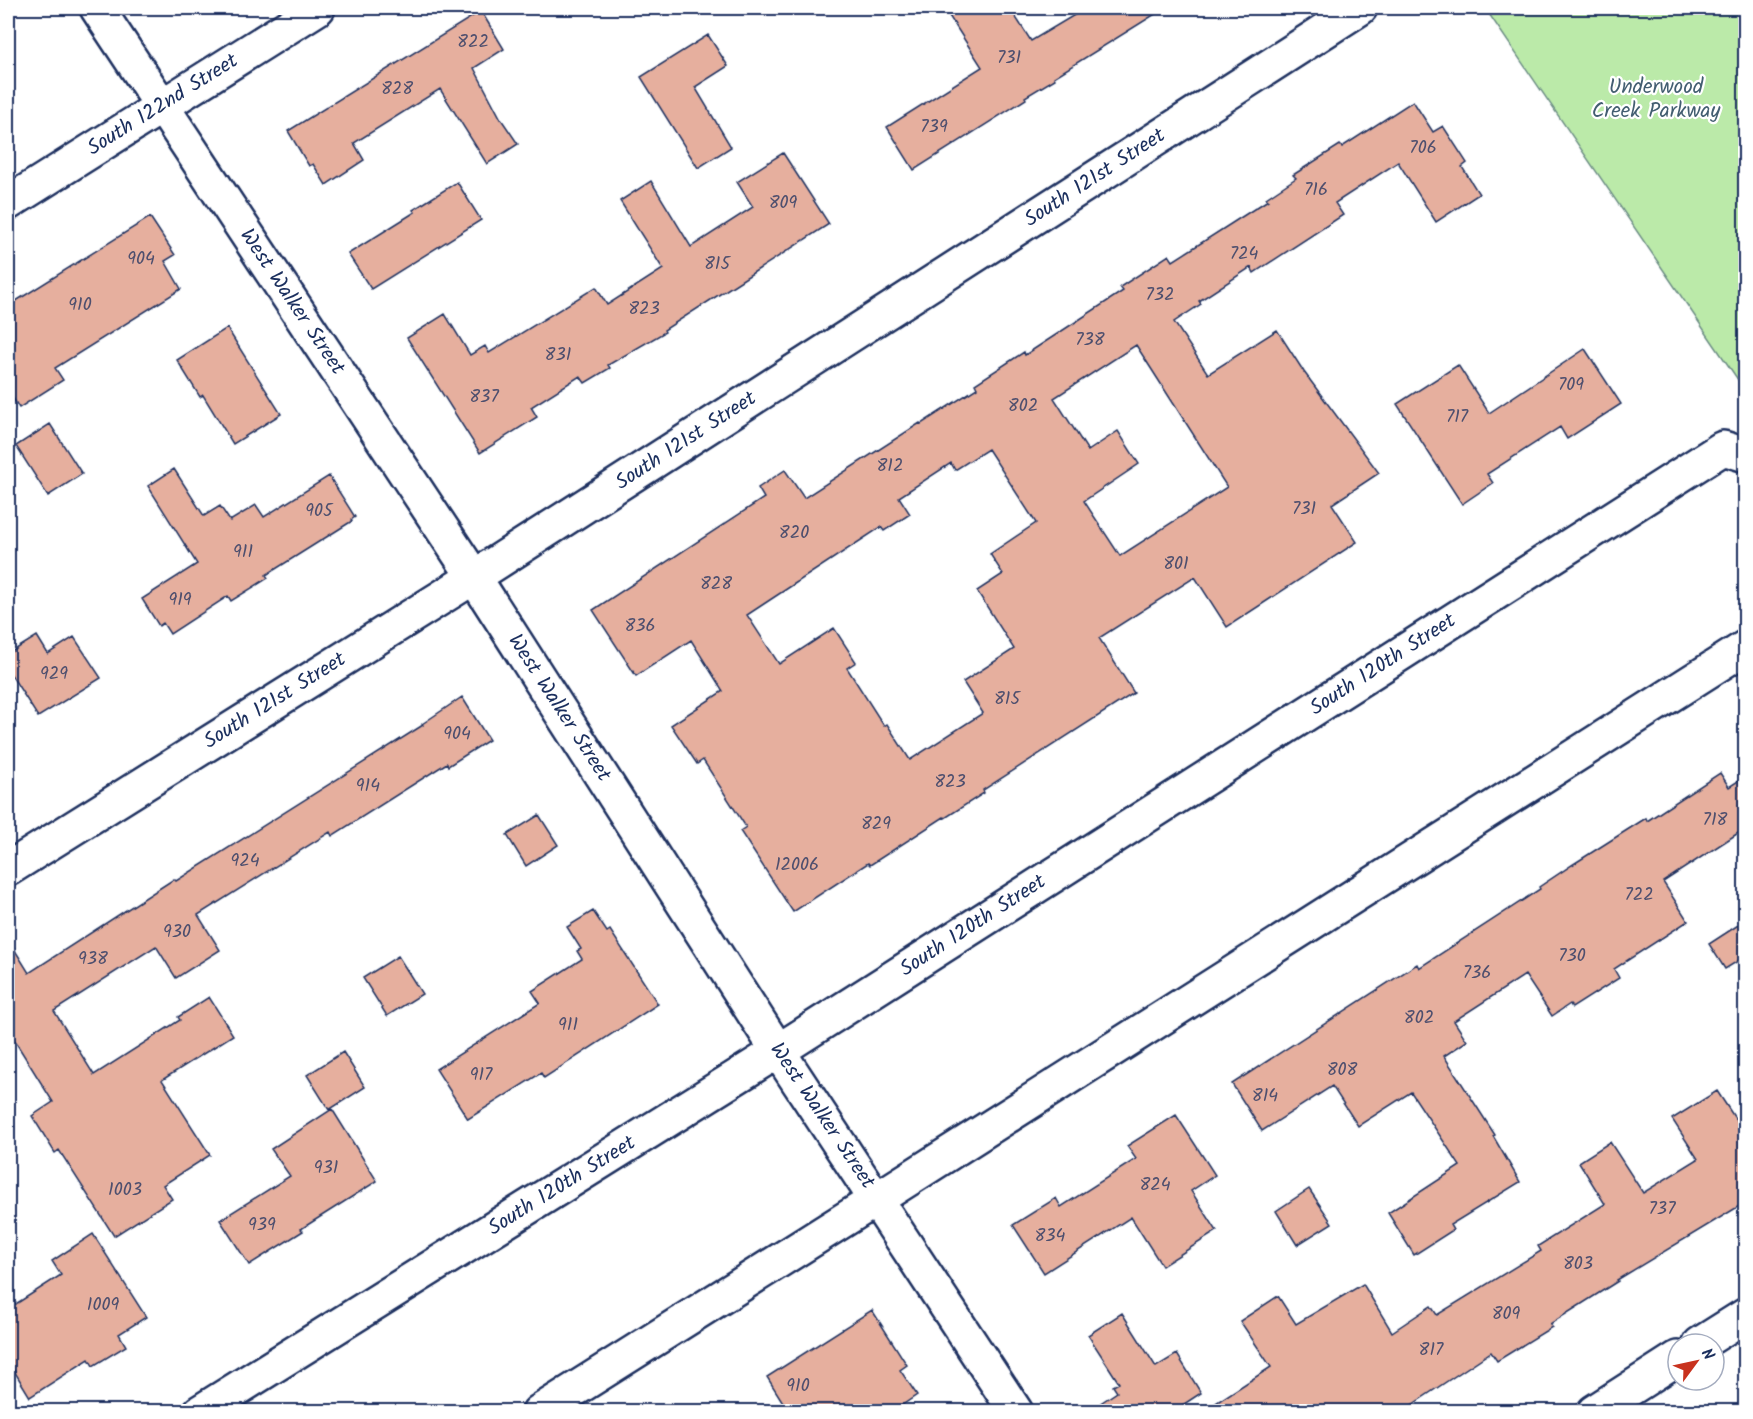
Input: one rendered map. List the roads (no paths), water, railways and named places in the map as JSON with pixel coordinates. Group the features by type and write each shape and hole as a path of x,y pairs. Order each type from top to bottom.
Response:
{"street":[{"name":"West Walker Street","path":"97,8 474,577 778,1051 1016,1412"},
{"name":"South 122nd Street","path":"8,203 318,8"},
{"name":"South 121st Street","path":"8,869 474,577 1360,8"},
{"name":"South 120th Street","path":"200,1412 778,1051 1723,448 1746,455"},
{"path":"539,1412 1746,647"},
{"path":"1719,1332 1746,1315"},
{"path":"1594,1412 1666,1366"}],"park label":[{"name":"Underwood Creek Parkway","path":"1656,99"}]}
